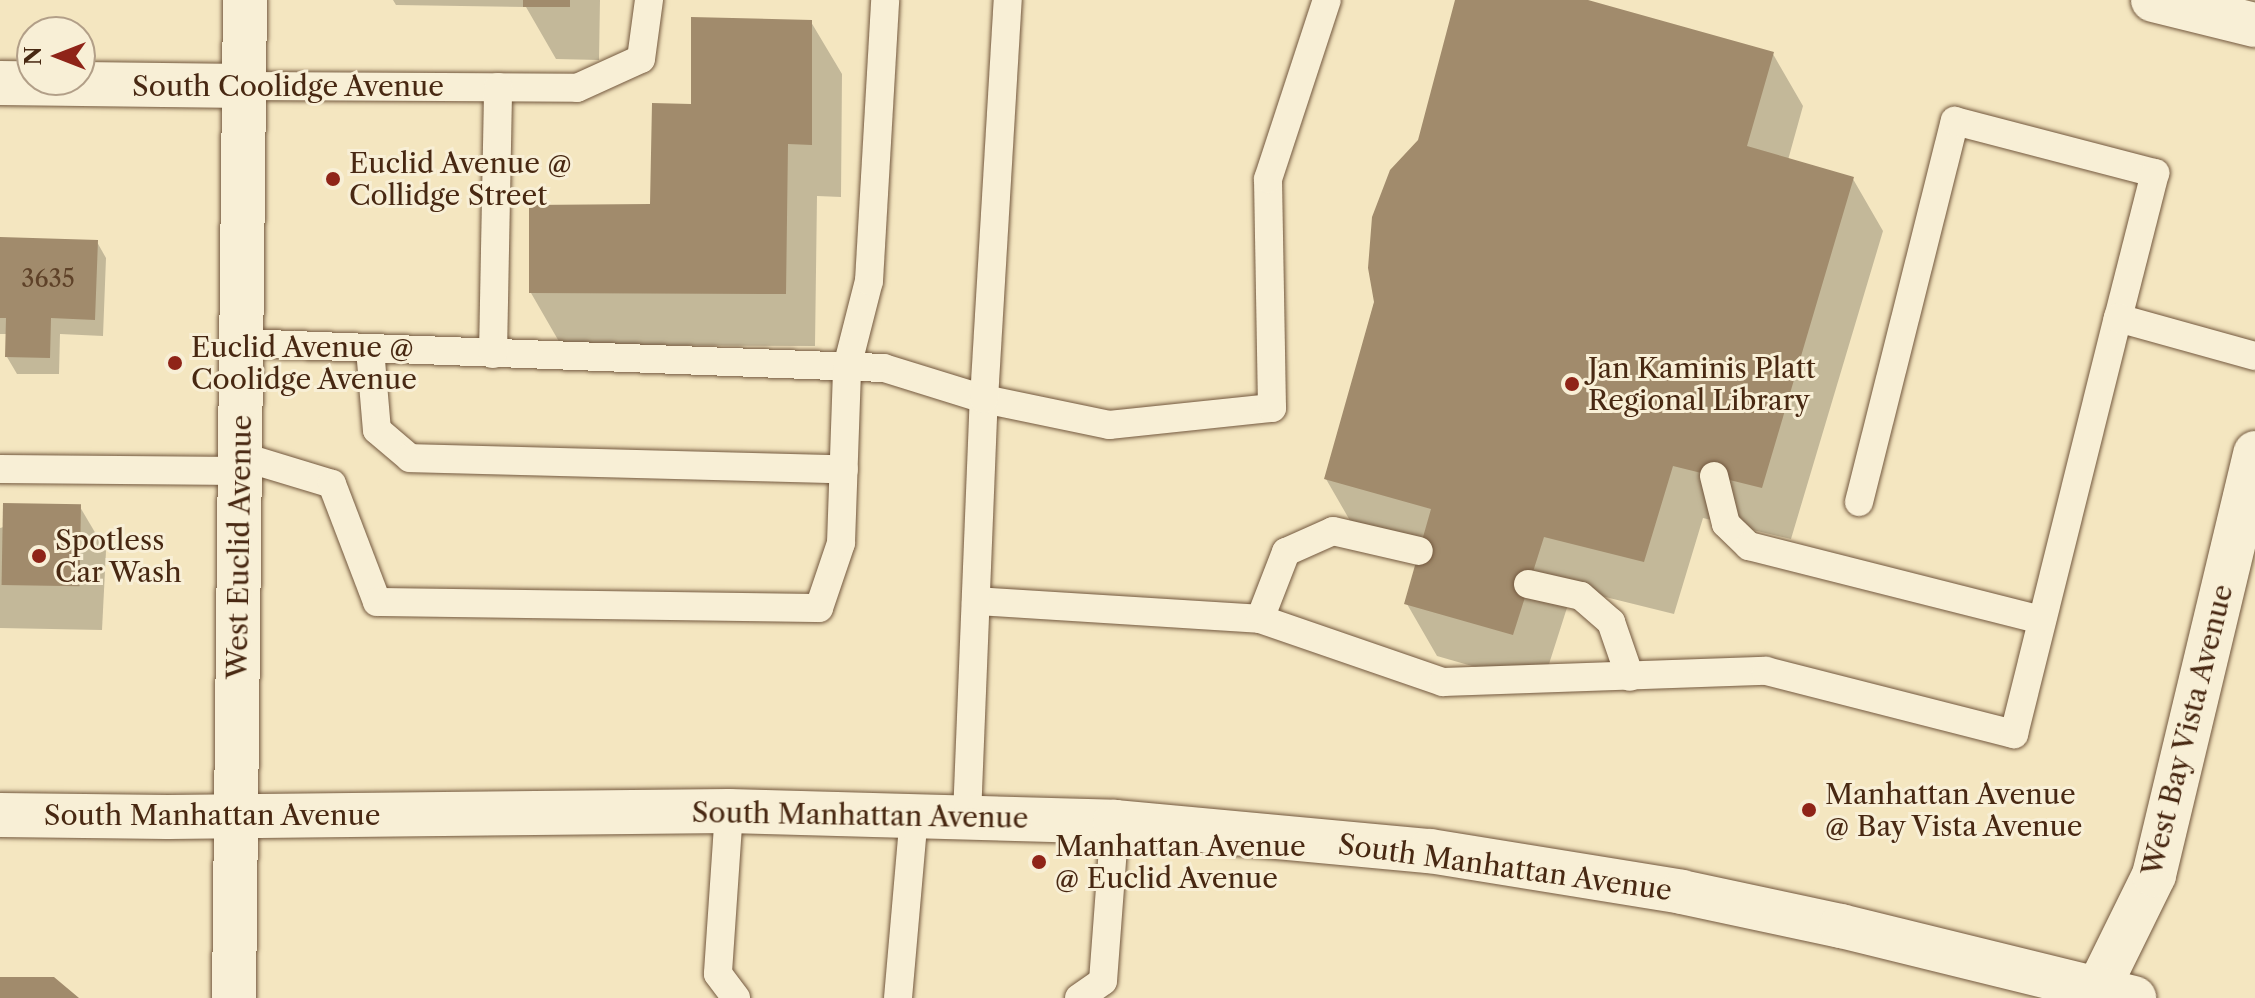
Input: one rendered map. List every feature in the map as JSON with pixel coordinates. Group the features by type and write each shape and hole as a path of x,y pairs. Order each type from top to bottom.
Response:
{"main road":[{"name":"West Euclid Avenue","path":"234,998 245,0"},
{"path":"2153,0 2255,25"},
{"name":"South Coolidge Avenue","path":"0,83 245,86"},
{"name":"West Bay Vista Avenue","path":"2105,996 2154,875 2255,453"},
{"name":"South Manhattan Avenue","path":"0,815 236,817 729,811 1115,822 1430,851 1682,892 1841,926 2105,996"}],"lane":[{"name":"South Coolidge Avenue","path":"245,86 577,88 641,59 649,0"},
{"path":"0,469 240,464 332,484 377,602 819,608 841,543 847,367 869,281 885,0"},
{"path":"967,816 984,399 1008,0"},
{"path":"242,343 884,368 984,399 1109,425 1272,408 1268,179 1327,0"},
{"path":"493,354 498,87"},
{"path":"976,601 1260,619 1443,682 1766,671 2014,734 2155,173 1955,121 1859,502"},
{"path":"2118,318 2255,356"},
{"path":"370,349 377,430 410,458 844,469"},
{"path":"1714,476 1726,524 1749,546 2042,620"},
{"path":"1260,619 1286,552 1333,531 1419,551"},
{"path":"1528,584 1581,596 1611,622 1630,677"},
{"path":"729,811 718,974 736,998"},
{"path":"898,998 914,814"},
{"path":"1079,998 1103,981 1115,822"}],"building":[{"path":"523,0 570,0 570,7 523,7"},
{"name":"Jan Kaminis Platt Regional Library","path":"1455,0 1588,0 1774,52 1747,146 1854,177 1762,488 1673,466 1644,562 1544,537 1513,635 1404,604 1431,509 1324,479 1374,302 1368,268 1372,217 1390,170 1418,140"},
{"path":"691,17 812,20 812,145 788,144 786,294 529,293 529,205 650,204 652,103 691,104"},
{"path":"0,237 98,240 95,320 51,318 50,358 5,357 6,318 0,318"},
{"name":"Spotless Car Wash","path":"3,503 81,504 80,586 2,585"},
{"path":"0,977 54,977 79,998 0,998"}],"place":[{"name":"Euclid Avenue @ Collidge Street","path":"333,179"},
{"name":"Euclid Avenue @ Coolidge Avenue","path":"175,363"},
{"name":"Jan Kaminis Platt Regional Library","path":"1572,384"},
{"name":"Spotless Car Wash","path":"39,556"},
{"name":"Manhattan Avenue @ Bay Vista Avenue","path":"1809,810"},
{"name":"Manhattan Avenue @ Euclid Avenue","path":"1039,862"}]}
